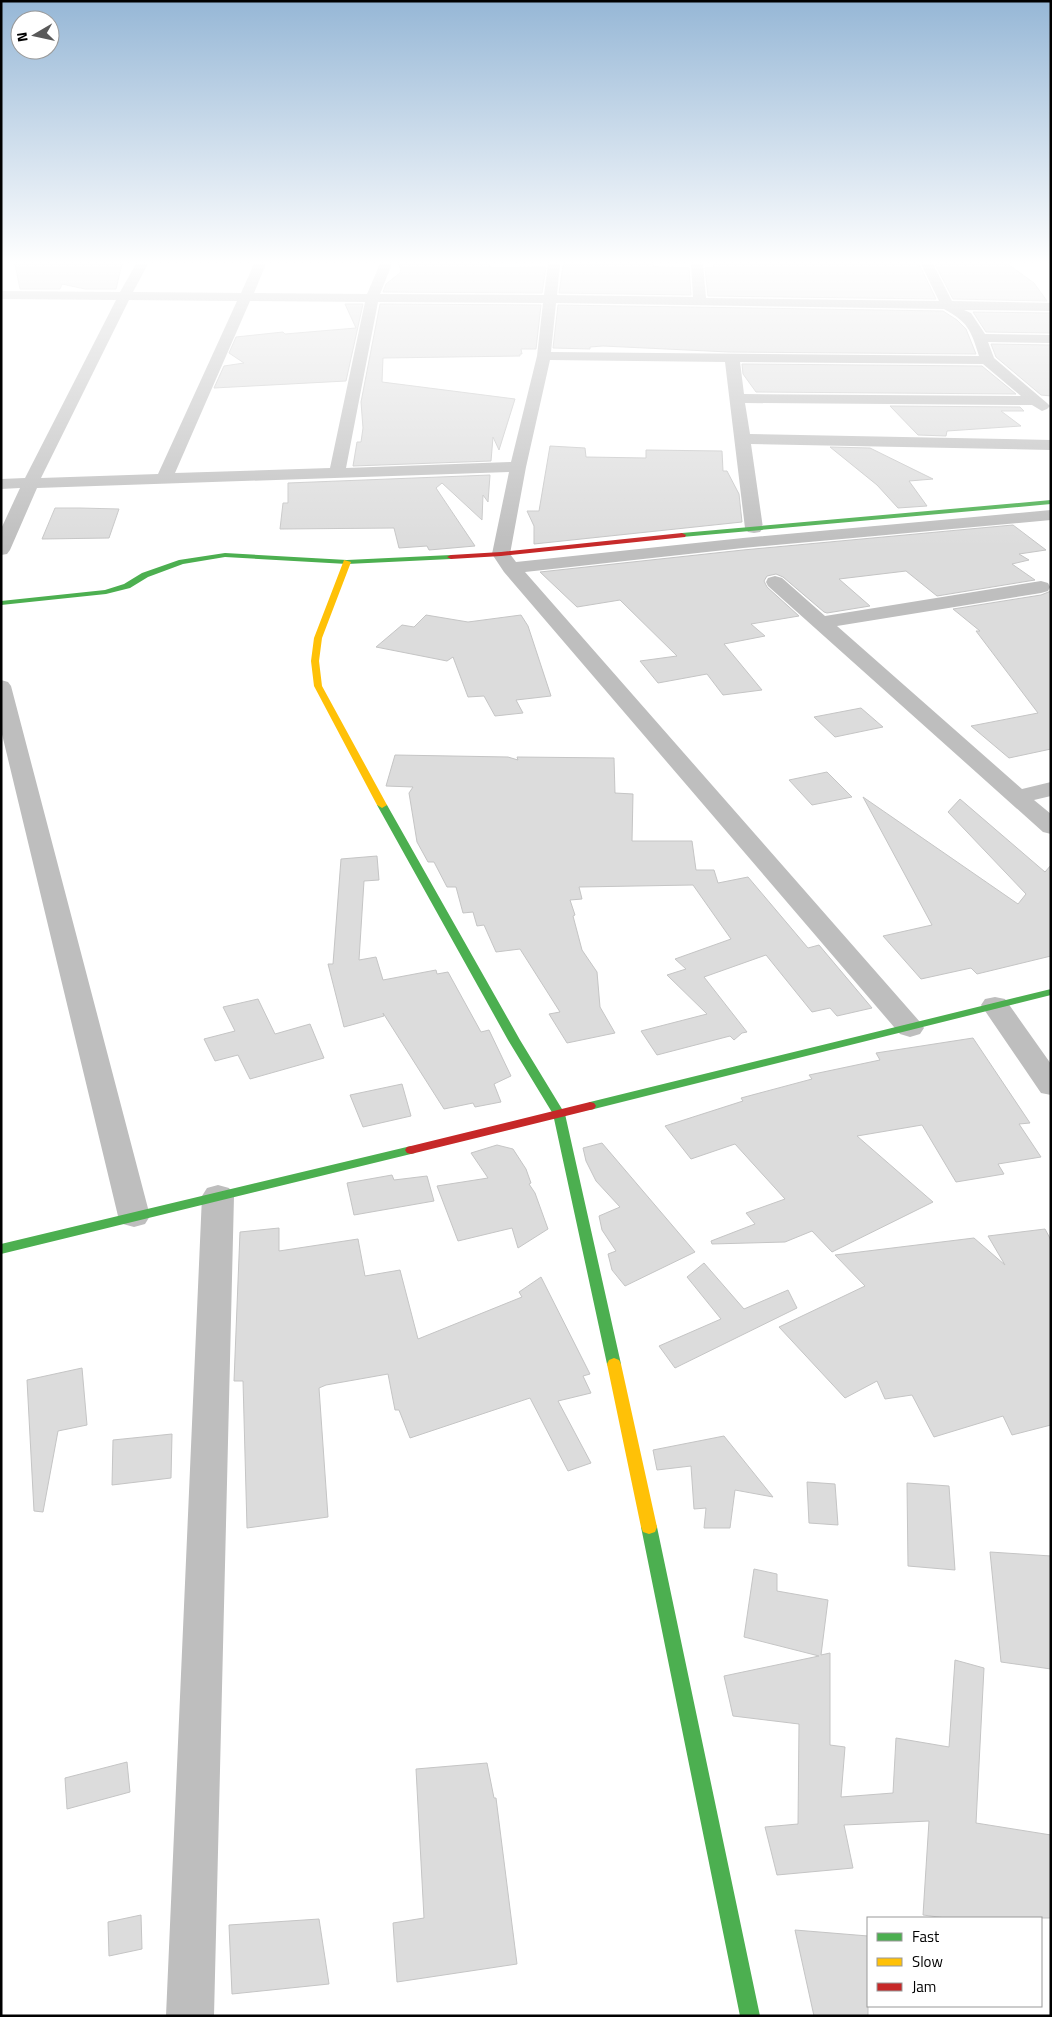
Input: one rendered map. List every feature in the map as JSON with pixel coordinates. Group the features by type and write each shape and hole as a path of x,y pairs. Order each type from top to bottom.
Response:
{"street":[{"path":"1,550 30,484 93,358"},
{"path":"164,480 217,358"},
{"path":"337,473 360,358"},
{"path":"544,358 518,467 506,561 910,1028"},
{"path":"732,358 754,528"},
{"path":"828,358 987,360 1036,401 1051,411"},
{"path":"738,398 1036,401"},
{"path":"744,440 1051,445"},
{"path":"1,484 518,467"},
{"path":"1,603 106,592 127,586 145,575 163,568 201,558 251,555 348,562 506,561 742,543 961,516 1051,502"},
{"path":"506,561 754,528 961,516 1051,515"},
{"path":"348,562 318,638 315,661 318,686 370,784 514,1040 559,1114 626,1418 750,2016"},
{"path":"775,582 1051,827"},
{"path":"821,623 1041,587"},
{"path":"1,686 134,1216"},
{"path":"1017,797 1051,789"},
{"path":"1,1248 559,1114 1051,992"},
{"path":"995,1005 1051,1086"},
{"path":"190,2016 218,1196"}],"building":[{"path":"237,358 351,358 346,381 214,388 224,366 244,363"},
{"path":"370,358 383,358 382,382 515,399 499,450 493,437 491,461 353,466 357,442 361,442 363,428 361,402"},
{"path":"997,358 1051,358 1051,396 1041,395"},
{"path":"742,364 982,366 1016,394 756,392 743,374"},
{"path":"890,406 1020,407 1024,411 1001,411 1021,426 947,431 946,436 918,435"},
{"path":"550,446 585,448 586,457 646,458 646,450 722,451 723,471 727,471 739,494 742,522 534,544 534,526 527,511 539,511"},
{"path":"830,447 870,448 933,479 909,481 927,506 898,508 877,485"},
{"path":"490,475 488,502 483,495 482,520 442,483 436,488 475,546 429,550 427,546 399,548 394,528 280,529 283,503 288,503 288,483"},
{"path":"55,508 119,509 109,538 42,539"},
{"path":"1013,525 1046,550 1019,554 1029,560 1012,564 1035,580 937,596 906,571 839,579 870,606 827,613 783,577 776,574 767,576 764,581 767,587 799,616 751,624 765,636 724,644 762,690 723,695 707,674 658,683 640,661 677,656 620,600 577,607 540,572 743,550"},
{"path":"1051,591 1051,749 1009,758 971,726 1038,713 976,631 980,631 953,609 1041,595"},
{"path":"426,615 468,622 521,615 528,626 551,696 516,700 523,713 495,716 484,696 468,697 453,657 447,661 376,647 402,625 414,627"},
{"path":"861,708 883,727 835,737 814,717"},
{"path":"395,755 508,757 518,760 517,757 614,758 615,793 633,794 632,841 692,841 696,870 714,870 718,883 748,877 808,948 819,945 872,1008 837,1016 830,1008 812,1012 766,955 704,977 747,1032 742,1033 734,1040 730,1036 657,1055 641,1031 707,1014 667,975 686,969 675,959 731,939 693,885 579,887 582,899 570,900 575,915 573,916 582,950 597,972 600,1007 615,1033 567,1043 549,1014 560,1012 520,949 496,952 484,925 477,926 473,912 463,913 456,887 447,887 434,862 428,862 417,842 409,793 413,787 386,786"},
{"path":"827,772 852,797 812,805 789,780"},
{"path":"863,797 1018,904 1026,894 948,812 960,799 1045,872 1051,865 1051,956 977,974 971,968 921,979 883,936 932,925"},
{"path":"377,856 379,880 364,881 359,960 376,957 383,980 436,970 437,974 448,972 481,1032 489,1030 511,1076 494,1084 501,1102 475,1107 473,1103 444,1109 383,1013 384,1016 344,1027 328,964 333,964 341,859"},
{"path":"258,999 275,1034 310,1024 324,1058 250,1079 238,1055 215,1061 204,1039 235,1031 223,1007"},
{"path":"973,1038 1030,1123 1019,1124 1041,1157 998,1164 1004,1174 956,1182 922,1125 857,1136 933,1202 832,1252 812,1231 785,1242 712,1244 711,1241 755,1224 746,1213 785,1199 735,1144 691,1159 665,1126 743,1101 741,1098 812,1079 809,1075 880,1060 876,1053"},
{"path":"402,1084 411,1116 363,1127 350,1095"},
{"path":"602,1143 695,1252 625,1286 612,1270 608,1254 616,1251 602,1230 599,1216 620,1207 596,1181 586,1161 583,1148"},
{"path":"497,1145 513,1149 526,1169 531,1183 529,1184 535,1193 548,1229 518,1248 512,1228 458,1241 437,1186 488,1178 471,1153"},
{"path":"392,1175 394,1180 427,1176 434,1201 354,1215 347,1183"},
{"path":"279,1228 279,1251 358,1239 365,1276 400,1270 418,1339 522,1297 519,1292 541,1277 590,1374 583,1376 591,1393 558,1401 591,1463 568,1471 530,1398 410,1438 399,1410 395,1410 388,1374 326,1385 319,1388 328,1517 247,1528 243,1381 234,1381 240,1232"},
{"path":"1045,1229 1051,1240 1051,1425 1012,1435 1003,1416 934,1437 912,1395 885,1399 877,1381 845,1398 779,1327 865,1286 835,1255 974,1238 1005,1265 988,1236"},
{"path":"704,1263 744,1309 788,1290 797,1308 675,1368 659,1346 721,1319 687,1277"},
{"path":"82,1368 87,1425 58,1431 43,1512 34,1511 27,1380"},
{"path":"172,1434 171,1478 112,1485 113,1440"},
{"path":"724,1436 773,1497 735,1490 730,1528 704,1528 706,1508 694,1509 691,1466 657,1470 653,1450"},
{"path":"807,1482 835,1484 838,1525 809,1523"},
{"path":"907,1483 949,1486 955,1570 908,1566"},
{"path":"990,1552 1051,1556 1051,1669 1001,1662"},
{"path":"754,1569 777,1574 777,1591 828,1600 821,1655 830,1653 830,1745 845,1747 841,1797 893,1793 896,1738 949,1747 955,1660 984,1668 976,1823 1051,1835 1051,1918 938,1917 923,1915 929,1821 844,1825 853,1868 777,1875 765,1827 798,1824 799,1724 733,1716 724,1676 819,1656 744,1637"},
{"path":"127,1762 130,1792 67,1809 65,1778"},
{"path":"487,1763 494,1798 496,1798 517,1964 397,1982 393,1923 424,1918 416,1769"},
{"path":"141,1915 142,1949 109,1956 108,1922"},
{"path":"319,1919 329,1984 232,1994 229,1925"},
{"path":"795,1930 867,1936 868,2016 814,2016"}],"traffic: fast":[{"path":"682,535 1051,502"},
{"path":"1,603 106,592 127,586 145,575 182,562 225,555 347,562 451,557"},
{"path":"382,805 514,1040 559,1114 614,1364"},
{"path":"590,1106 1051,992"},
{"path":"1,1249 411,1150"},
{"path":"649,1527 750,2016"}],"traffic: slow":[{"path":"347,562 318,638 315,661 318,686 382,805"},
{"path":"614,1364 649,1527"}],"traffic: jam":[{"path":"451,557 501,554 682,535"},
{"path":"411,1150 590,1106"}]}
